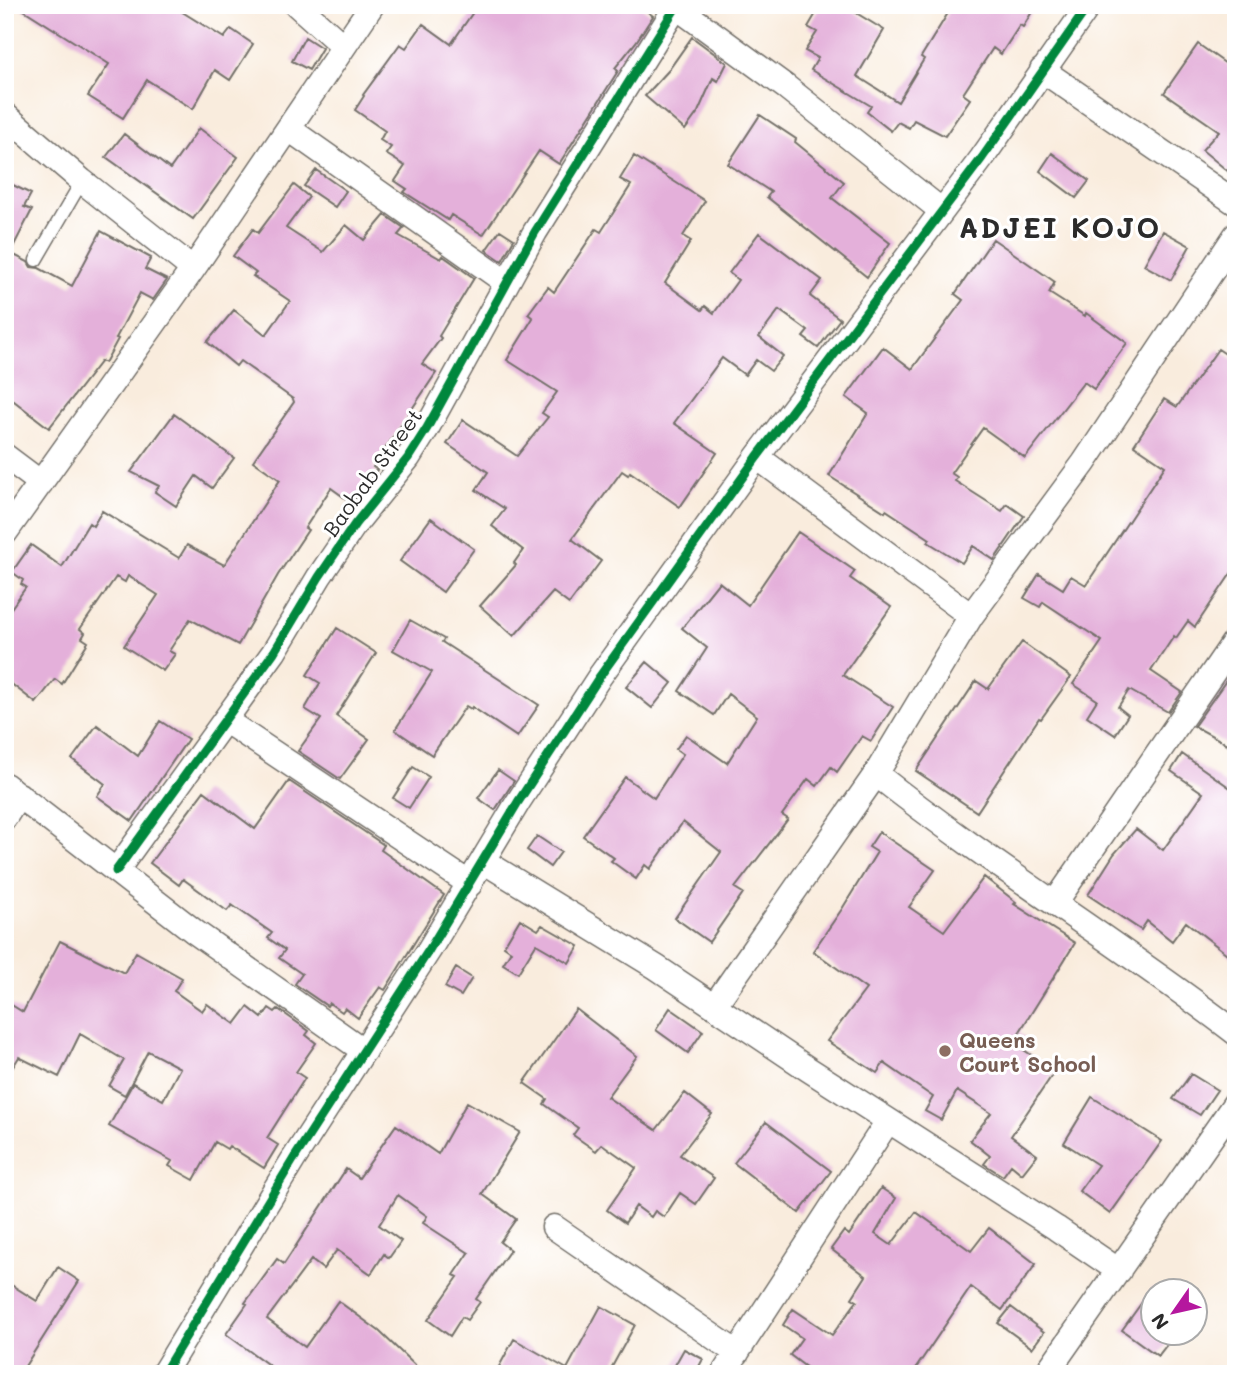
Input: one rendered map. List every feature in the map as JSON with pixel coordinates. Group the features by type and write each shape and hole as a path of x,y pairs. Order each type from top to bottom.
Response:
{"street":[{"path":"297,5 343,46"},
{"path":"5,533 194,269 372,5"},
{"path":"163,1374 293,1160 600,676 757,457 943,211 1089,5"},
{"path":"675,6 797,95 943,211"},
{"name":"Baobab Street","path":"116,871 274,652 355,524 408,458 581,155 675,6"},
{"path":"1042,70 1236,203"},
{"path":"5,115 82,181 194,269"},
{"path":"289,129 507,283"},
{"path":"715,1006 876,774 971,616 1084,463 1236,235"},
{"path":"5,456 41,483"},
{"path":"757,457 971,616"},
{"path":"1055,903 1236,639"},
{"path":"226,721 470,884"},
{"path":"876,774 954,834 1236,1033"},
{"path":"5,817 12,790 195,932 364,1051"},
{"path":"483,862 656,967 1119,1271"},
{"path":"1046,1374 1236,1102"},
{"path":"554,1227 730,1364 888,1121"}],"lane":[{"path":"36,261 82,181"}],"building":[{"path":"16,5 171,5 224,38 231,29 253,44 230,80 215,70 193,109 147,80 123,118 88,96 109,64"},
{"path":"478,5 639,5 653,16 615,68 618,71 559,164 539,151 483,235 451,215 448,220 404,192 407,189 395,181 405,166 386,154 391,147 380,140 385,131 355,110 400,44 406,48 423,24 451,44"},
{"path":"821,5 843,5 884,30 857,76 898,102 924,59 921,57 953,5 1036,5 1023,27 1020,25 1001,54 993,48 963,94 970,99 945,136 914,120 909,128 898,122 891,131 867,112 871,106 811,70 818,58 805,51 817,32 808,27"},
{"path":"305,37 322,48 309,70 292,61"},
{"path":"692,37 727,63 718,81 713,78 698,112 685,130 645,96 668,71"},
{"path":"1198,44 1236,71 1236,178 1202,150 1219,131 1164,93"},
{"path":"760,115 796,139 795,142 844,182 832,198 890,243 867,277 767,197 771,192 728,164"},
{"path":"199,128 238,157 193,219 106,157 124,134 170,169"},
{"path":"1052,153 1089,181 1076,198 1040,171"},
{"path":"634,156 705,201 683,236 691,241 665,283 702,310 705,306 714,313 738,280 729,273 759,233 822,280 810,296 840,319 818,348 803,337 808,331 779,310 759,337 783,356 771,371 756,360 745,375 722,358 674,423 717,453 680,507 630,472 628,475 622,471 572,539 601,561 569,604 553,592 514,636 480,606 516,565 514,563 523,550 492,526 505,509 476,490 488,472 447,444 463,420 517,456 548,417 542,413 557,392 507,360 533,318 528,314 548,287 554,292 596,229 601,232 631,185 620,179"},
{"path":"316,170 346,191 335,207 304,186"},
{"path":"5,181 31,194 24,207 32,210 10,253 28,262 31,267 39,268 72,286 101,231 151,258 145,269 167,280 153,300 140,293 105,363 101,361 49,428 5,394"},
{"path":"294,185 309,197 286,228 323,252 346,225 364,240 385,215 404,228 398,235 441,259 443,256 474,278 439,336 441,338 422,364 436,373 373,467 377,470 352,503 331,488 238,645 190,619 169,651 175,654 163,671 124,646 158,595 128,576 125,582 116,577 80,629 85,633 82,638 88,642 62,684 55,679 36,703 5,679 5,617 26,587 21,584 23,580 12,572 31,545 62,567 89,523 93,526 102,511 179,558 187,545 224,565 280,480 253,461 294,402 293,399 240,361 236,366 207,342 234,310 266,335 290,301 253,276 256,273 233,256 253,229 258,233"},
{"path":"500,230 514,239 502,261 486,250"},
{"path":"1163,231 1190,246 1171,280 1144,265"},
{"path":"993,239 1055,282 1049,293 1085,316 1086,313 1127,343 1094,389 1084,382 1025,458 983,428 951,473 957,477 955,481 1002,511 1007,504 1024,516 994,560 973,546 962,563 928,542 930,539 886,510 885,512 829,476 868,413 846,397 883,347 912,369 963,300 955,294"},
{"path":"1218,349 1236,361 1236,566 1195,627 1188,621 1176,638 1174,636 1151,671 1182,692 1168,712 1129,690 1118,707 1128,715 1115,735 1087,716 1097,700 1073,684 1102,641 1043,602 1040,607 1024,598 1039,574 1063,589 1071,576 1086,585 1165,466 1134,445 1164,399 1177,407"},
{"path":"174,414 234,458 212,488 196,476 176,506 155,492 159,486 131,472"},
{"path":"431,518 474,549 443,592 400,561"},
{"path":"798,532 855,571 850,578 891,607 843,675 893,707 871,741 862,736 837,772 831,767 817,786 808,779 782,815 788,819 735,888 743,893 709,942 675,918 721,852 683,822 650,869 645,865 636,879 611,861 614,858 583,836 625,777 654,798 683,754 676,749 686,735 727,763 757,716 728,694 714,715 679,691 707,648 682,628 719,582 748,605"},
{"path":"410,620 444,639 442,642 539,705 517,737 472,707 471,709 466,706 432,755 395,730 432,672 393,650"},
{"path":"337,628 376,653 336,716 369,739 340,779 298,751 321,719 305,709 320,683 307,675"},
{"path":"1022,642 1071,677 1041,719 1039,718 977,812 916,771 976,681 988,689"},
{"path":"647,662 672,683 652,708 626,687"},
{"path":"1230,675 1236,679 1236,749 1194,726"},
{"path":"160,721 188,739 132,821 97,796 105,784 72,759 97,725 138,756"},
{"path":"1182,754 1236,792 1236,961 1186,922 1172,941 1147,921 1141,930 1088,895 1114,854 1136,829 1163,850 1203,793 1171,771"},
{"path":"413,767 429,777 409,808 393,798"},
{"path":"498,770 514,781 495,810 478,798"},
{"path":"289,781 384,845 381,850 444,895 385,990 380,987 358,1018 345,1008 342,1012 329,1003 327,1006 295,984 302,974 279,958 285,950 268,938 272,933 232,905 227,911 183,879 179,885 150,863 204,791 255,829"},
{"path":"879,832 935,870 909,907 944,931 984,877 1016,902 1014,904 1075,943 1019,1033 1028,1039 1021,1048 1055,1071 1011,1136 1037,1155 1022,1174 1011,1165 1003,1176 984,1164 990,1156 970,1140 991,1113 957,1091 941,1120 925,1111 933,1097 884,1063 877,1073 827,1041 866,989 813,951 877,852 869,847"},
{"path":"537,836 561,852 550,867 527,850"},
{"path":"520,919 538,930 542,925 579,946 569,963 536,944 518,973 503,964 511,951 504,946"},
{"path":"60,941 124,973 136,952 182,978 174,991 202,1011 207,1004 235,1024 248,1007 262,1018 269,1008 275,1012 278,1009 309,1031 306,1035 316,1043 296,1072 305,1078 267,1138 278,1145 264,1168 229,1146 227,1149 215,1142 194,1180 169,1166 172,1161 109,1126 133,1083 163,1100 180,1068 148,1051 125,1095 109,1086 124,1060 80,1034 59,1077 19,1057 5,1080 5,1001 23,1012"},
{"path":"456,968 472,978 461,996 445,987"},
{"path":"670,1008 703,1031 688,1053 656,1030"},
{"path":"576,1009 637,1056 607,1097 656,1130 685,1093 712,1114 680,1155 714,1178 696,1204 680,1193 664,1217 655,1211 651,1217 636,1206 625,1223 607,1210 636,1168 602,1144 596,1151 573,1135 578,1128 544,1104 547,1099 524,1083"},
{"path":"1191,1074 1217,1090 1200,1115 1173,1099"},
{"path":"1092,1097 1162,1141 1110,1214 1079,1191 1098,1165 1064,1143"},
{"path":"467,1102 520,1132 482,1194 516,1219 500,1242 510,1250 476,1299 480,1302 467,1320 462,1317 450,1336 428,1320 458,1277 454,1275 469,1253 423,1223 427,1216 398,1195 379,1225 401,1241 389,1258 384,1254 371,1274 337,1250 323,1269 311,1260 267,1319 305,1347 338,1301 379,1331 424,1374 281,1374 226,1334 277,1259 284,1264 346,1169 359,1178 396,1125 438,1154"},
{"path":"766,1122 831,1171 799,1213 734,1163"},
{"path":"881,1188 896,1198 875,1234 891,1245 916,1212 971,1251 989,1228 1036,1264 1002,1310 971,1287 912,1374 815,1374 790,1355 802,1338 783,1325 793,1309 832,1335 857,1301 852,1298 866,1276 831,1249 844,1231 849,1235"},
{"path":"58,1267 79,1281 20,1374 5,1374 5,1281 37,1301"},
{"path":"1140,1305 1140,1343 1122,1330"},
{"path":"601,1306 635,1325 608,1374 495,1374 514,1339 567,1369"},
{"path":"1011,1307 1044,1332 1032,1348 998,1323"},
{"path":"1147,1348 1164,1348 1158,1356"},
{"path":"684,1349 703,1359 695,1374 670,1374"}],"cycle path":[{"path":"163,1374 293,1160 429,950 518,802 600,676 757,457 982,158 1089,5"},
{"path":"116,871 274,652 355,524 408,458 535,232 676,7"}],"place":[{"name":"Queens Court School","path":"945,1051"}],"district":[{"name":"ADJEI KOJO","path":"1060,227"}]}
